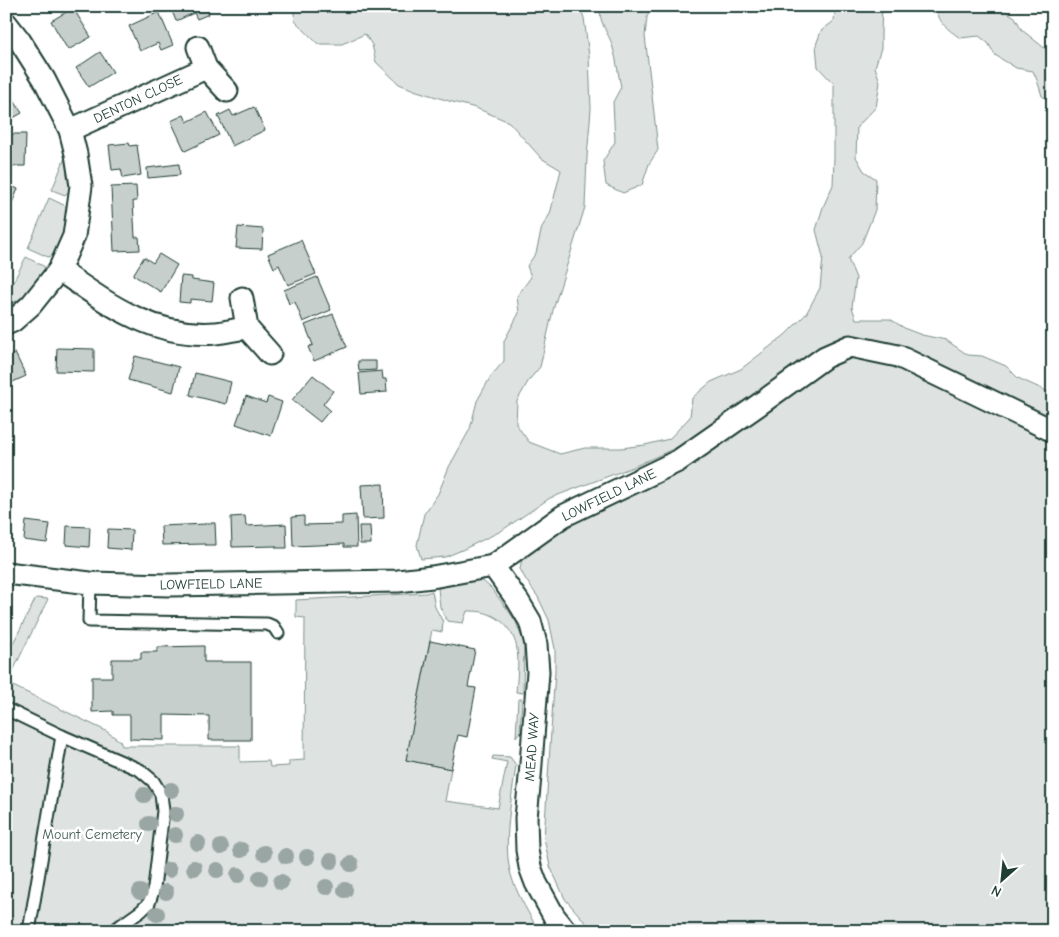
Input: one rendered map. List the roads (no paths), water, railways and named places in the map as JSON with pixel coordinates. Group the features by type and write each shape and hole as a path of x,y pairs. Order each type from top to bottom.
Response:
{"street":[{"path":"6,23 44,79 70,130 81,186 74,236 59,270 32,305 13,321 6,324"},
{"path":"198,46 206,68 227,91"},
{"name":"DENTON CLOSE","path":"70,130 206,68"},
{"path":"59,270 116,308 142,321 172,330 194,333 217,333 247,328"},
{"path":"242,298 247,328 270,354"},
{"name":"LOWFIELD LANE","path":"6,574 90,583 169,585 393,581 432,577 493,566 563,516 678,462 825,357 850,346 898,356 1053,431"},
{"name":"MEAD WAY","path":"493,566 518,601 530,622 536,644 538,672 526,818 527,850 530,867 536,883 554,916 566,931"}],"lane":[{"path":"90,583 89,621 267,624 274,627 278,633"},
{"path":"6,709 140,770 153,780 161,794 163,811 154,888 149,903 113,931"},
{"path":"29,931 62,736"}],"park label":[{"name":"Mount Cemetery","path":"92,834"}]}
